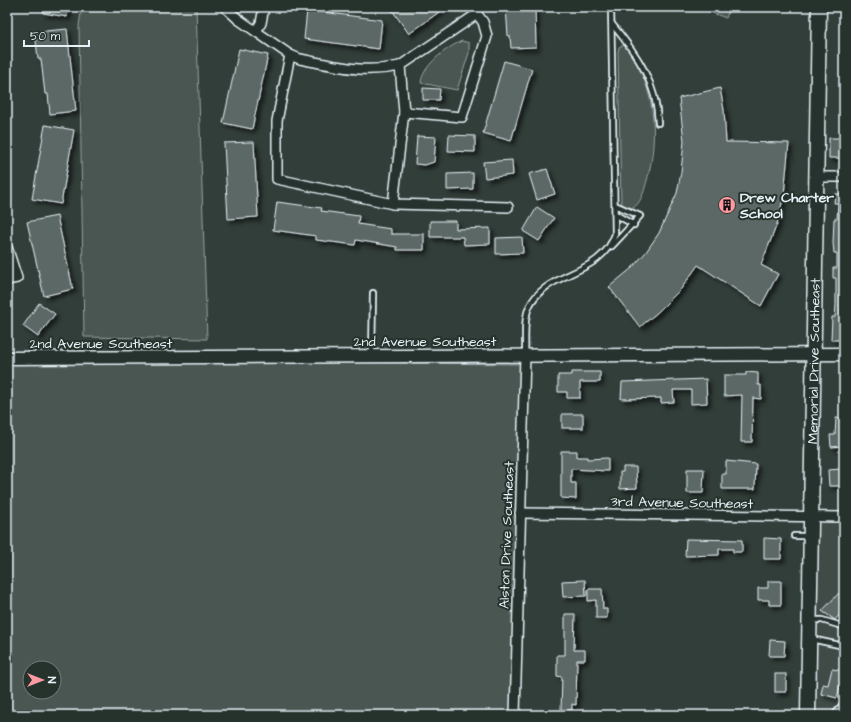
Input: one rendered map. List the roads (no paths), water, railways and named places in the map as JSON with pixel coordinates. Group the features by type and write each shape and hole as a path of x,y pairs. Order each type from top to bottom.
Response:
{"main road":[{"name":"Memorial Drive Southeast","path":"808,715 810,620 808,602 811,536 819,7"}],"street":[{"path":"225,7 238,19 290,55 300,59 361,70 381,70 400,66 477,14 483,22 487,36 462,117 404,112"},
{"path":"256,31 261,23 264,7"},
{"path":"290,55 277,121 277,179 393,204 508,207"},
{"path":"393,204 404,112 400,66"},
{"path":"816,177 844,177"},
{"path":"7,247 17,278 7,280"},
{"name":"2nd Avenue Southeast","path":"7,358 844,354"},
{"name":"Alston Drive Southeast","path":"515,715 525,355"},
{"name":"3rd Avenue Southeast","path":"520,514 844,517"},
{"path":"837,715 844,706"}],"lane":[{"path":"609,248 615,234 611,7"},
{"path":"612,23 631,48 648,76 653,89 658,123"},
{"path":"525,355 527,316 529,307 538,294 560,280 589,266 634,225 640,216 615,205"},
{"path":"615,214 634,225"},
{"path":"372,356 374,293"},
{"path":"794,536 811,536"},
{"path":"810,620 822,620 842,626 844,624"},
{"path":"809,638 816,638 844,646"}],"place":[{"name":"Drew Charter School","path":"727,205"}]}
